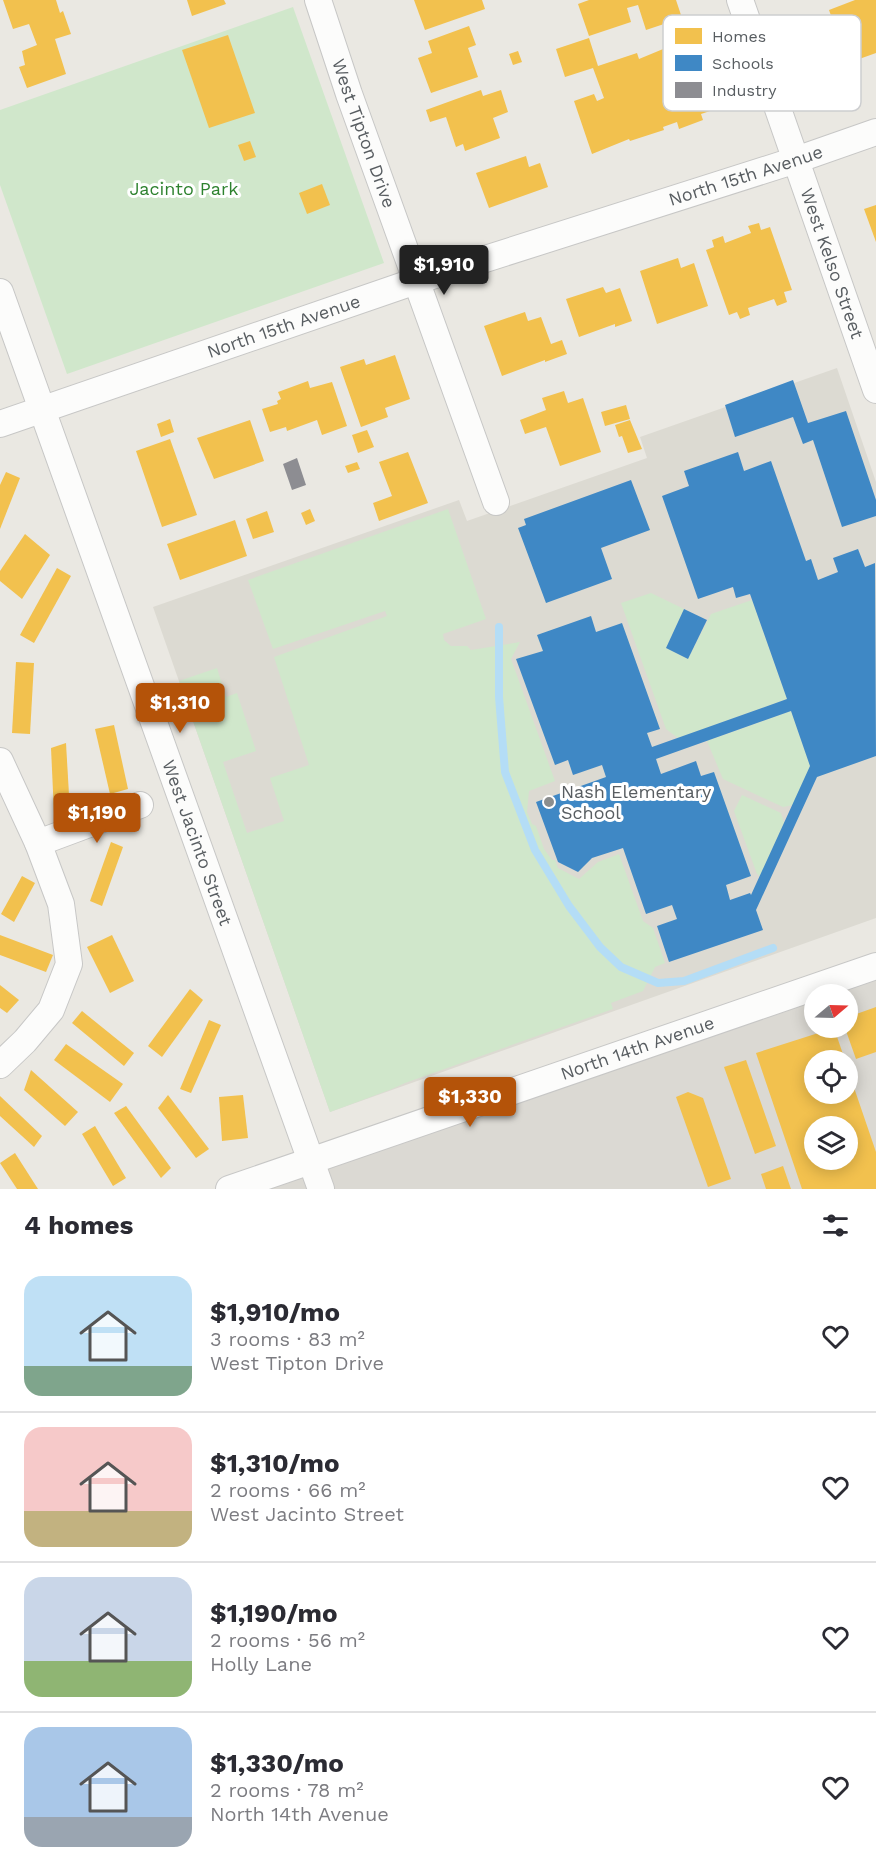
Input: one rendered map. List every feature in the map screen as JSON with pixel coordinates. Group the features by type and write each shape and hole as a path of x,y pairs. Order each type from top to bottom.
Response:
{"street":[{"name":"West Tipton Drive","path":"318,0 349,94 496,502"},
{"name":"West Kelso Street","path":"740,0 745,15"},
{"name":"West Kelso Street","path":"779,111 876,390"},
{"name":"North 15th Avenue","path":"0,424 416,281 796,160 876,132"},
{"name":"West Jacinto Street","path":"0,292 321,1189"},
{"path":"0,761 38,843 61,904 69,964 51,1010 0,1065"},
{"path":"38,843 140,805"},
{"name":"North 14th Avenue","path":"229,1189 876,966"}],"shaded area":[{"name":"Nash Elementary School","path":"837,368 876,482 876,918 330,1112 153,607 459,500 467,521 647,458 640,437"},
{"path":"876,967 876,1189 229,1189 804,992 804,1038 858,1038 858,984 826,984"}],"green space":[{"name":"Jacinto Park","path":"293,7 384,263 67,374 0,185 0,110"},
{"path":"448,509 486,619 443,634 444,640 451,646 467,646 471,650 520,642 511,659 555,781 529,791 527,812 532,824 536,826 544,849 552,860 555,860 558,868 579,879 598,862 619,854 643,921 653,928 665,963 655,967 643,991 611,1003 613,1009 330,1112 179,681 217,668 226,697 237,693 256,751 223,762 247,833 284,821 270,778 309,765 274,657 387,616 385,611 273,649 248,580"},
{"path":"651,593 684,609 666,648 688,659 711,614 752,600 787,699 678,738 666,729 621,603"},
{"path":"791,711 810,766 793,805 783,807 723,779 707,741"},
{"path":"742,795 781,813 784,823 760,876 757,874 734,811"}],"building: Homes":[{"path":"3,0 56,0 60,13 63,11 71,34 55,39 66,74 27,88 19,67 25,65 22,51 37,45 29,24 13,29"},
{"path":"187,0 224,0 226,4 192,16"},
{"path":"414,0 482,0 485,9 425,30"},
{"path":"589,0 676,0 681,15 663,15 663,24 646,30 638,5 627,8 631,22 589,36 578,4"},
{"path":"855,0 876,0 876,53 861,58 861,15 831,15 829,10"},
{"path":"469,26 476,45 468,48 478,77 431,93 418,58 432,53 428,41"},
{"path":"228,35 255,113 209,128 182,50"},
{"path":"589,38 598,66 637,53 639,59 663,49 663,111 710,111 701,114 703,120 679,129 677,122 663,127 664,130 630,141 629,139 592,154 574,101 594,94 597,101 604,98 593,68 565,77 556,49"},
{"path":"518,51 522,62 513,65 509,54"},
{"path":"481,90 483,96 501,90 508,112 493,118 500,138 465,151 463,144 456,147 446,117 430,122 426,110"},
{"path":"250,141 256,157 244,161 238,145"},
{"path":"526,156 529,167 540,163 548,187 489,208 476,173"},
{"path":"322,184 330,205 307,214 299,193"},
{"path":"876,205 876,242 864,209"},
{"path":"759,223 761,230 770,227 792,290 784,292 787,302 777,306 774,299 748,308 750,315 740,319 737,312 729,315 706,250 714,247 712,240 723,236 725,243 751,233 748,226"},
{"path":"678,258 681,268 694,263 708,306 657,324 640,271"},
{"path":"603,287 606,293 620,288 632,321 615,327 615,324 579,337 566,299"},
{"path":"525,312 528,321 541,317 551,344 562,340 567,354 502,376 484,326"},
{"path":"395,355 410,399 385,408 388,417 361,427 340,367 364,359 366,365"},
{"path":"308,381 310,388 332,382 347,426 322,435 317,420 287,431 286,427 270,432 262,409 278,404 277,401 281,399 278,392"},
{"path":"564,391 568,403 583,398 601,452 560,466 546,427 525,434 520,420 546,410 542,398"},
{"path":"626,405 630,419 605,426 601,412"},
{"path":"170,419 174,432 161,437 157,424"},
{"path":"250,420 264,461 214,479 197,438"},
{"path":"630,420 642,449 628,453 615,425"},
{"path":"367,430 374,447 358,453 352,435"},
{"path":"170,439 197,515 162,527 136,451"},
{"path":"408,452 428,503 379,521 373,503 392,496 379,462"},
{"path":"357,462 360,469 348,473 345,466"},
{"path":"6,472 20,478 0,529 0,485"},
{"path":"310,509 315,521 306,525 301,513"},
{"path":"267,511 274,532 253,539 246,519"},
{"path":"235,520 247,556 180,580 167,544"},
{"path":"25,534 50,555 22,599 0,581 0,571"},
{"path":"57,568 71,576 34,643 20,635"},
{"path":"16,662 34,663 30,734 12,733"},
{"path":"114,725 128,789 110,794 95,729"},
{"path":"66,743 70,812 54,813 51,748"},
{"path":"111,842 123,847 102,906 90,901"},
{"path":"22,876 35,883 14,922 1,914"},
{"path":"0,935 53,955 46,972 0,955"},
{"path":"112,935 134,981 110,993 87,947"},
{"path":"0,985 19,1000 7,1013 0,1008"},
{"path":"190,989 203,1000 162,1057 148,1046"},
{"path":"876,1007 876,1052 858,1058 858,1050 853,1050 849,1038 858,1038 858,1013"},
{"path":"82,1011 134,1053 124,1066 72,1023"},
{"path":"209,1020 221,1025 191,1093 180,1089"},
{"path":"804,1038 837,1038 842,1050 804,1050 804,1104 858,1104 858,1099 876,1152 876,1189 802,1189 756,1053"},
{"path":"66,1044 123,1084 110,1102 54,1060"},
{"path":"746,1060 776,1146 755,1154 724,1067"},
{"path":"31,1070 78,1112 65,1126 24,1090"},
{"path":"688,1092 703,1098 731,1179 708,1187 676,1097"},
{"path":"168,1095 209,1149 196,1158 158,1108"},
{"path":"243,1095 248,1138 222,1141 219,1097"},
{"path":"0,1096 42,1136 34,1147 0,1116"},
{"path":"126,1106 171,1168 161,1178 114,1113"},
{"path":"95,1126 126,1178 113,1186 82,1134"},
{"path":"15,1153 38,1189 17,1189 0,1163"},
{"path":"783,1166 791,1189 766,1189 761,1174"}],"building: Schools":[{"path":"793,380 808,423 846,411 876,500 876,516 842,527 813,440 803,444 793,417 735,437 725,405"},
{"path":"738,452 744,471 771,461 806,561 811,559 818,580 838,572 833,558 858,549 865,567 875,563 876,756 817,777 756,910 763,930 669,962 657,926 677,919 672,905 646,914 623,848 592,858 578,872 558,862 536,802 606,777 602,765 573,775 568,760 555,765 516,659 543,651 537,635 591,616 596,632 622,623 660,729 647,733 652,747 787,699 750,594 736,598 733,587 698,599 662,496 689,486 684,471","holes":["791,711 810,766 751,895 750,893 730,900 726,885 751,876 714,772 701,776 696,761 661,774 656,759"]},
{"path":"631,480 650,530 601,548 612,579 546,603 518,528 526,525 524,519"},
{"path":"684,609 707,620 688,659 666,648"}],"building: Industry":[{"path":"297,458 306,485 292,490 283,464"}],"waterway":[{"path":"499,627 499,697 505,772 535,850 569,906 600,947 621,967 658,983 684,981 773,948"}],"place":[{"name":"Nash Elementary School","path":"549,802"}]}
